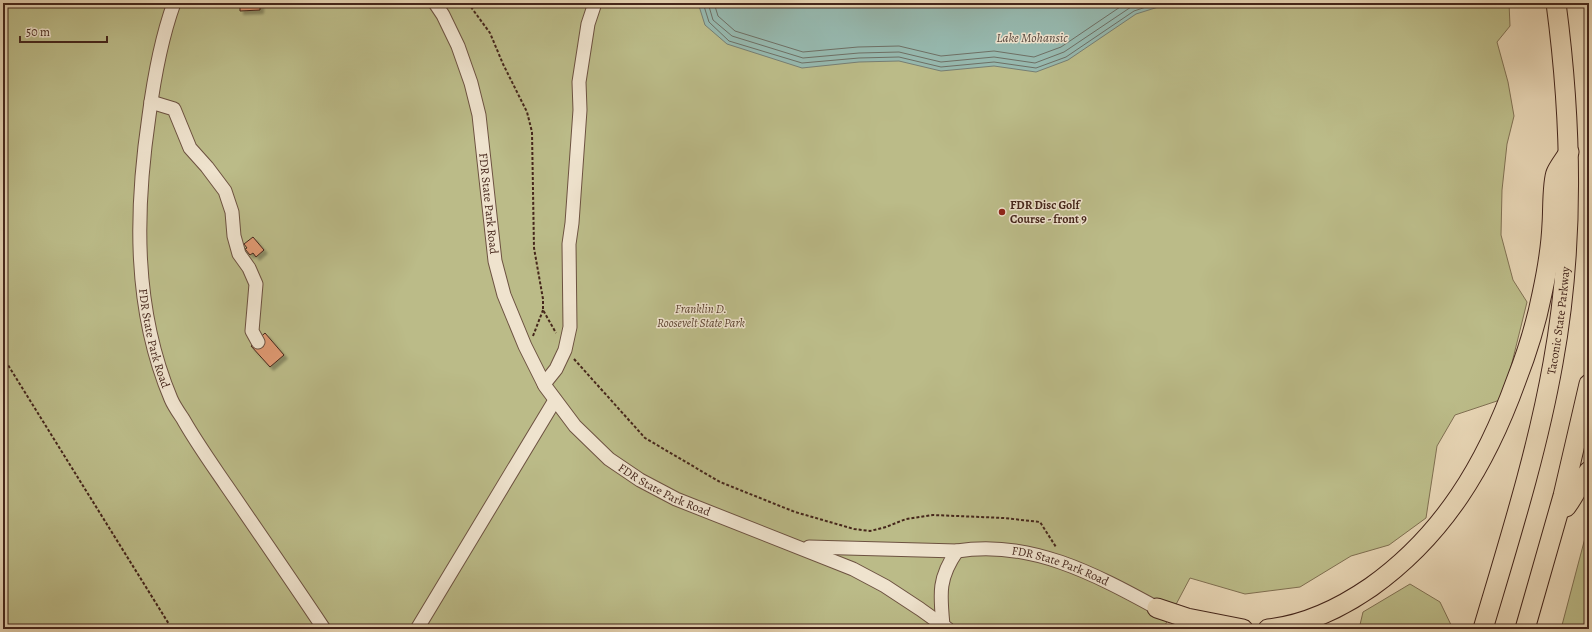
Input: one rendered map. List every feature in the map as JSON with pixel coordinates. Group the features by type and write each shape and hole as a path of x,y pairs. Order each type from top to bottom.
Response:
{"highway":[{"name":"Taconic State Parkway","path":"1483,629 1536,444 1554,362 1564,286 1570,194 1569,152 1564,68 1556,3"},
{"path":"1268,629 1284,627 1314,618 1344,604 1375,584 1421,544 1447,514 1471,480 1502,420 1533,330 1549,255 1556,173 1569,152"},
{"path":"1525,629 1554,522 1563,496 1589,384"},
{"path":"1554,522 1575,496 1589,471"},
{"path":"1157,608 1187,629"},
{"path":"1157,608 1199,629"},
{"path":"1157,608 1187,618 1242,629"}],"lane":[{"name":"FDR State Park Road","path":"174,3 160,52 151,102 142,168 139,230 142,286 151,339 171,399 194,438 324,629"},
{"name":"FDR State Park Road","path":"435,3 443,15 458,46 471,83 479,115 495,261 504,295 528,352 544,384 575,426 609,459 640,480 676,499 853,569 885,586 945,627"},
{"path":"544,384 556,369 565,349 570,327 569,244 572,223 580,110 579,82 588,24 594,3"},
{"path":"151,102 174,110 190,148 225,191 232,212 234,236 239,254 256,284 252,332 258,342"},
{"path":"418,629 556,400"},
{"name":"FDR State Park Road","path":"796,546 957,551 971,548 1012,550 1034,554 1066,564 1104,579 1157,608"},
{"name":"FDR State Park Road","path":"945,627 941,600 942,584 948,564 957,551"}],"path":[{"path":"468,3 490,33 503,64 527,112 532,132 534,248 543,299 543,310 528,352"},
{"path":"543,310 565,349 645,438 720,482 795,512 854,529 870,531 886,527 906,519 934,515 1004,518 1040,522 1066,564"},
{"path":"3,357 172,629"}],"green space":[{"name":"Franklin D. Roosevelt State Park","path":"3,3 1509,3 1510,26 1497,42 1508,82 1514,116 1507,144 1502,190 1501,235 1513,280 1527,302 1503,399 1455,415 1437,446 1426,518 1389,545 1351,556 1300,587 1245,594 1190,578 1163,629 3,629"},
{"path":"1589,531 1589,629 1561,629 1585,538"},
{"path":"1410,584 1440,602 1453,629 1359,629 1363,612"}],"water":[{"name":"Lake Mohansic","path":"698,3 1171,3 1136,14 1068,60 1036,72 994,66 941,71 899,61 859,62 802,68 727,44 705,25"}],"building":[{"path":"240,3 260,3 260,10 240,11"},
{"path":"253,237 264,250 256,257 253,253 250,255 245,249 247,248 244,244"},
{"path":"265,333 284,355 270,367 251,346"}],"place":[{"name":"FDR Disc Golf Course - front 9","path":"1002,212"}]}
